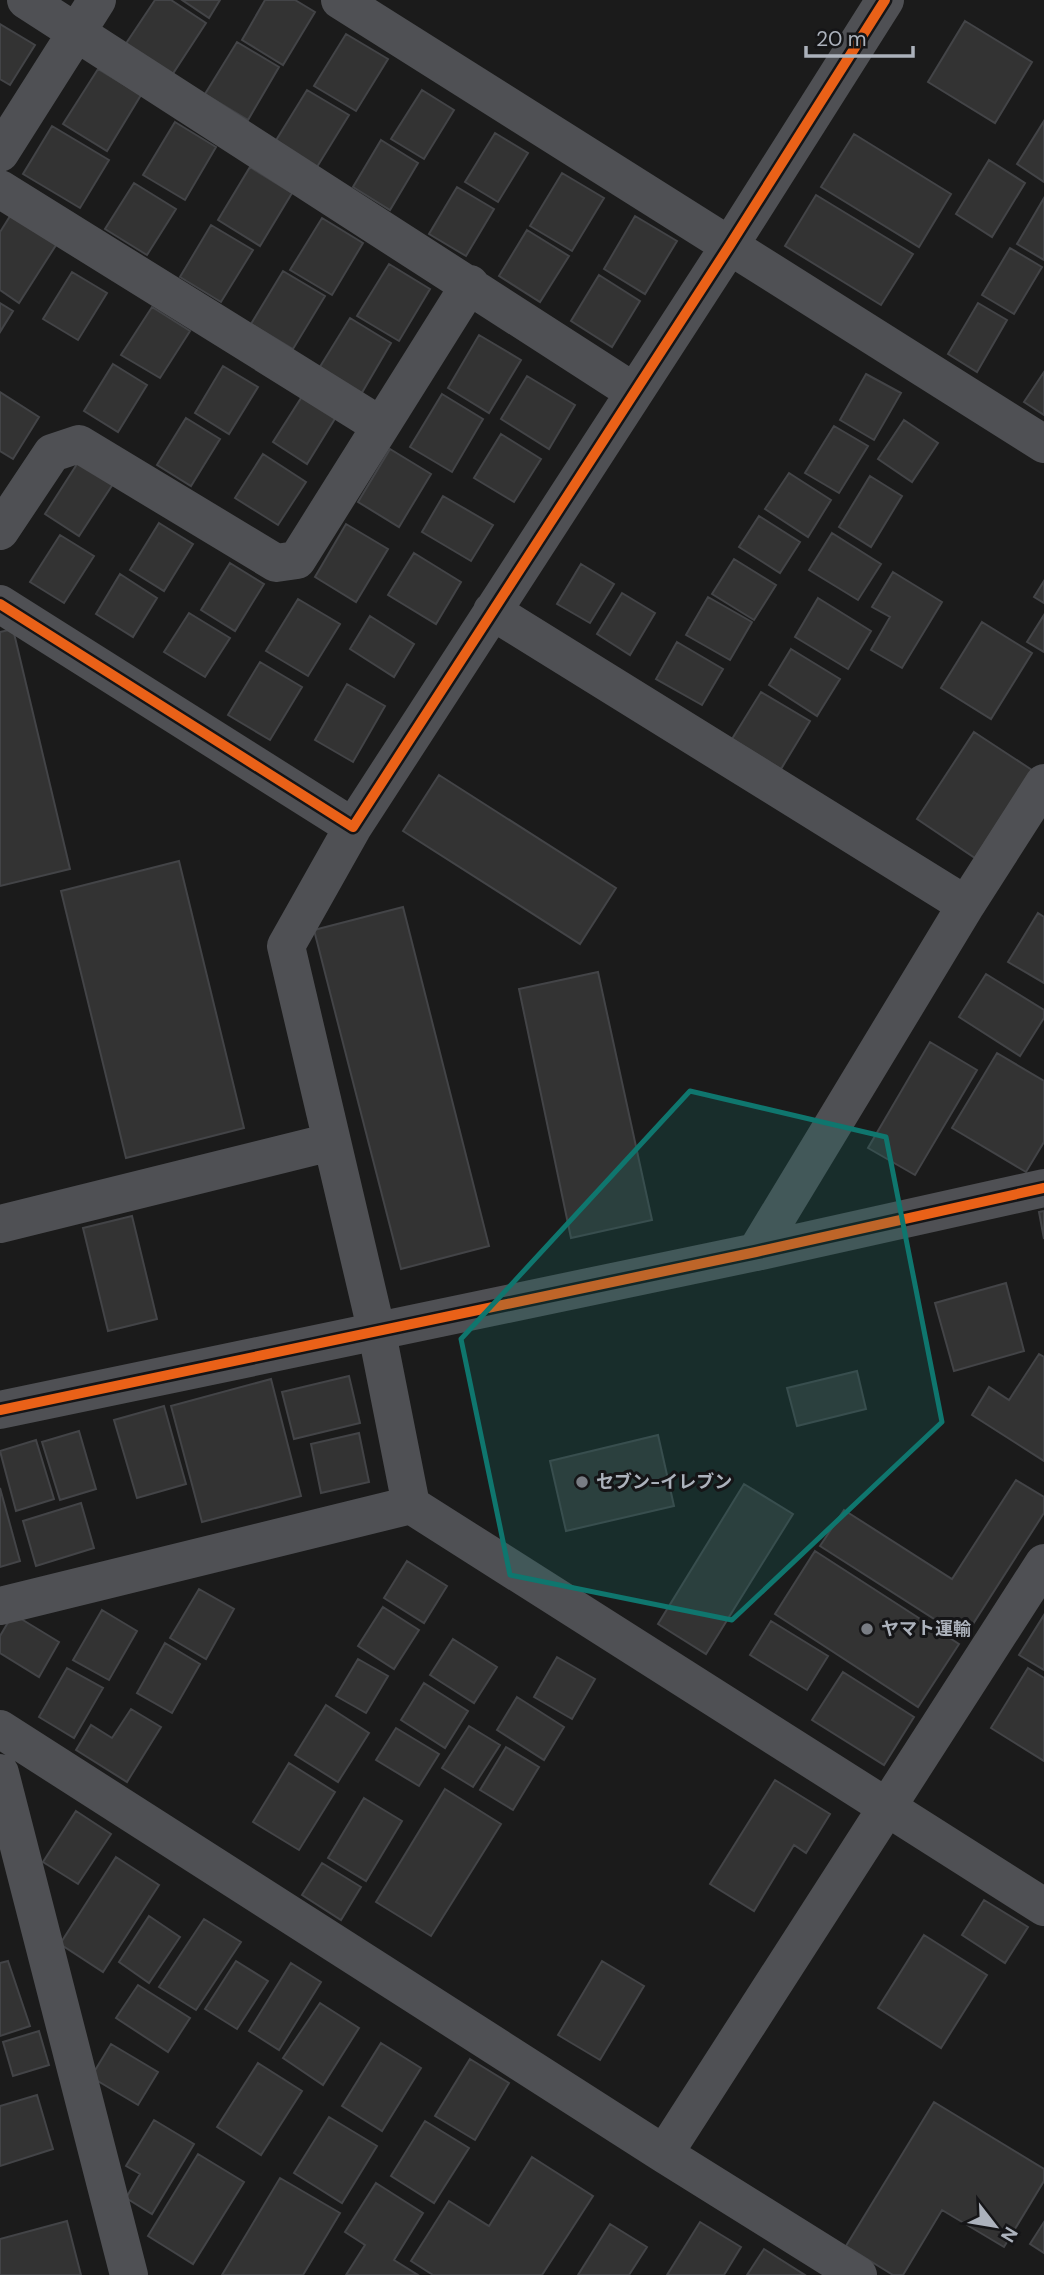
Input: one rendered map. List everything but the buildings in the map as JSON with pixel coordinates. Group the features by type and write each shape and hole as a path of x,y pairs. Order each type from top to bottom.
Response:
{"street":[{"path":"26,0 634,392"},
{"path":"0,153 97,0"},
{"path":"340,0 1044,444"},
{"path":"411,1505 377,1333 286,946 353,827 730,245 885,0"},
{"path":"0,189 381,426"},
{"path":"0,531 52,453 79,444 276,564 297,560 470,284"},
{"path":"0,604 353,827"},
{"path":"492,611 966,905"},
{"path":"756,1252 966,905 1044,783"},
{"path":"0,1224 331,1142"},
{"path":"0,1410 377,1333 1044,1188"},
{"path":"0,1606 411,1505 1044,1907"},
{"path":"664,2154 1044,1563"},
{"path":"0,1729 858,2275"},
{"path":"0,1773 129,2275"}],"highlighted area":[{"path":"690,1091 886,1137 942,1422 732,1620 510,1575 461,1339"}],"cycle path":[{"path":"0,604 353,827 730,245 885,0"},
{"path":"0,1410 756,1252 1044,1188"}],"place":[{"name":"セブン-イレブン","path":"582,1482"},
{"name":"ヤマト運輸","path":"867,1629"}]}
